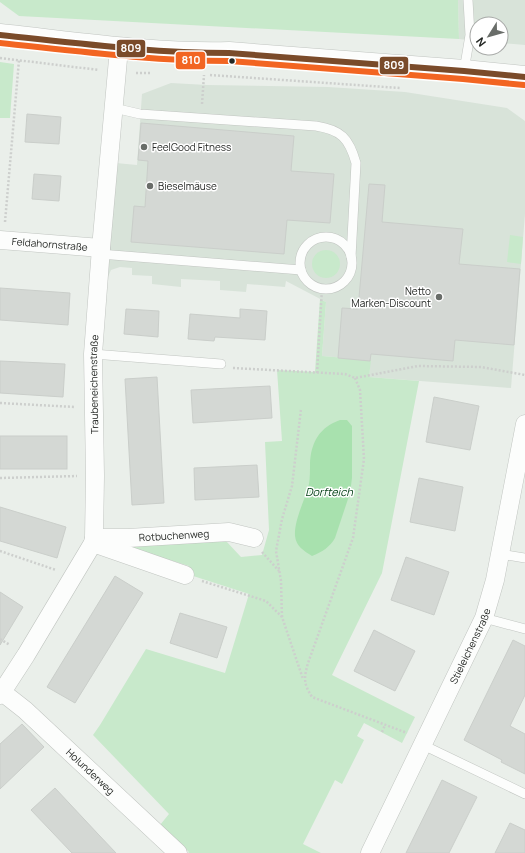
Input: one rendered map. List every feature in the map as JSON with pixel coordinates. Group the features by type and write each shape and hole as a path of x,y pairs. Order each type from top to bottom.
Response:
{"main road":[{"path":"0,35 118,48 199,54 229,53 464,70 525,77"}],"street":[{"name":"Traubeneichenstraße","path":"1,693 74,576 94,541 95,476 93,354 100,251 114,108 118,48"},
{"name":"Feldahornstraße","path":"2,240 100,251"},
{"name":"Stieleichenstraße","path":"370,853 484,618 495,580 525,424"},
{"name":"Rotbuchenweg","path":"94,541 229,532 254,538"},
{"path":"94,541 185,575"},
{"name":"Holunderweg","path":"1,693 25,710 178,853"}],"lane":[{"path":"464,70 470,35 468,0"},
{"path":"114,108 140,114 331,128 345,138 356,163 351,271 348,278 336,287 322,289 309,282 300,263 305,249 316,240 324,238 338,240 344,244 351,257"},
{"path":"100,251 302,270"},
{"path":"93,354 221,364"},
{"path":"500,554 525,558"},
{"path":"484,618 525,629"},
{"path":"424,742 525,794"}],"path":[{"path":"0,58 72,68 116,72 156,73"},
{"path":"2,240 19,60"},
{"path":"200,75 400,88"},
{"path":"200,118 204,75"},
{"path":"317,373 322,289"},
{"path":"221,364 225,367 234,368 345,374 355,378 418,366 481,367 525,375"},
{"path":"304,679 308,663 353,538 364,459 360,390 355,378"},
{"path":"0,403 94,408"},
{"path":"301,410 292,486 282,519 276,551 281,581 282,617 308,691 312,697 385,725 424,742"},
{"path":"0,478 95,476"},
{"path":"254,538 263,553 279,572"},
{"path":"0,551 74,576"},
{"path":"185,575 266,601 282,617"},
{"path":"382,732 385,725"}],"shaded area":[{"path":"0,0 458,0 459,39 19,16 0,2"},
{"path":"458,0 525,0 525,45 509,44 509,16 469,16 469,40 459,39"},
{"path":"0,62 14,64 10,118 0,118"},
{"path":"171,83 328,87 405,92 507,108 525,121 525,214 511,388 369,377 370,360 322,356 326,302 286,281 285,287 247,284 246,292 220,290 220,281 181,279 181,287 152,284 152,276 132,275 132,268 120,267 111,270 107,279 116,163 137,165 142,94"},
{"path":"510,235 523,237 521,264 507,262"},
{"path":"326,250 336,254 340,264 336,274 326,278 316,274 312,264 316,254"},
{"path":"320,299 326,302 322,356 371,360 369,377 419,381 382,573 332,675 415,717 402,743 364,723 357,736 364,740 342,784 335,780 303,844 321,853 188,853 189,852 160,825 169,814 93,735 146,649 225,673 249,594 187,574 189,566 131,548 132,546 226,541 241,557 262,555 269,530 265,442 282,441 277,370 315,372"}],"water":[{"name":"Dorfteich","path":"340,420 347,420 352,426 352,478 350,493 335,538 325,549 312,556 303,550 297,543 295,536 296,523 309,484 312,448 322,431"}],"building":[{"path":"27,114 61,117 59,144 25,142"},
{"path":"141,123 294,136 291,171 334,174 330,223 287,220 284,254 131,242 134,206 145,207 148,161 138,160"},
{"path":"34,174 61,176 59,201 32,199"},
{"path":"369,184 385,185 382,222 463,229 459,264 520,269 514,345 455,340 453,361 371,354 370,361 338,358 342,308 358,309"},
{"path":"0,288 70,293 68,325 0,320"},
{"path":"126,309 159,311 158,337 124,334"},
{"path":"240,309 267,311 265,340 215,337 214,341 188,339 190,314 240,318"},
{"path":"0,361 65,364 63,397 0,393"},
{"path":"157,377 164,503 132,505 125,379"},
{"path":"270,386 272,418 193,423 191,390"},
{"path":"434,397 479,406 470,450 426,442"},
{"path":"0,436 67,436 67,469 0,469"},
{"path":"257,465 259,497 195,500 194,468"},
{"path":"419,478 463,487 455,531 410,522"},
{"path":"0,507 66,527 57,558 0,541"},
{"path":"406,557 449,572 434,615 391,600"},
{"path":"115,576 143,593 75,703 47,687"},
{"path":"0,592 23,607 0,645"},
{"path":"180,613 227,627 217,658 170,643"},
{"path":"374,630 415,651 395,691 354,671"},
{"path":"513,640 525,646 525,695 510,726 525,734 525,774 501,762 502,760 464,740"},
{"path":"22,724 44,747 0,789 0,744"},
{"path":"442,780 477,797 449,853 406,853"},
{"path":"55,788 116,853 72,853 31,810"},
{"path":"510,823 525,830 525,853 495,853"}],"transit line":[{"name":"809","path":"0,35 143,49 200,53 229,53 525,77"},
{"name":"810","path":"0,43 143,57 200,61 229,61 524,85"}],"place":[{"name":"FeelGood Fitness","path":"144,147"},
{"name":"Bieselmäuse","path":"150,186"},
{"name":"Netto Marken-Discount","path":"439,297"}]}
